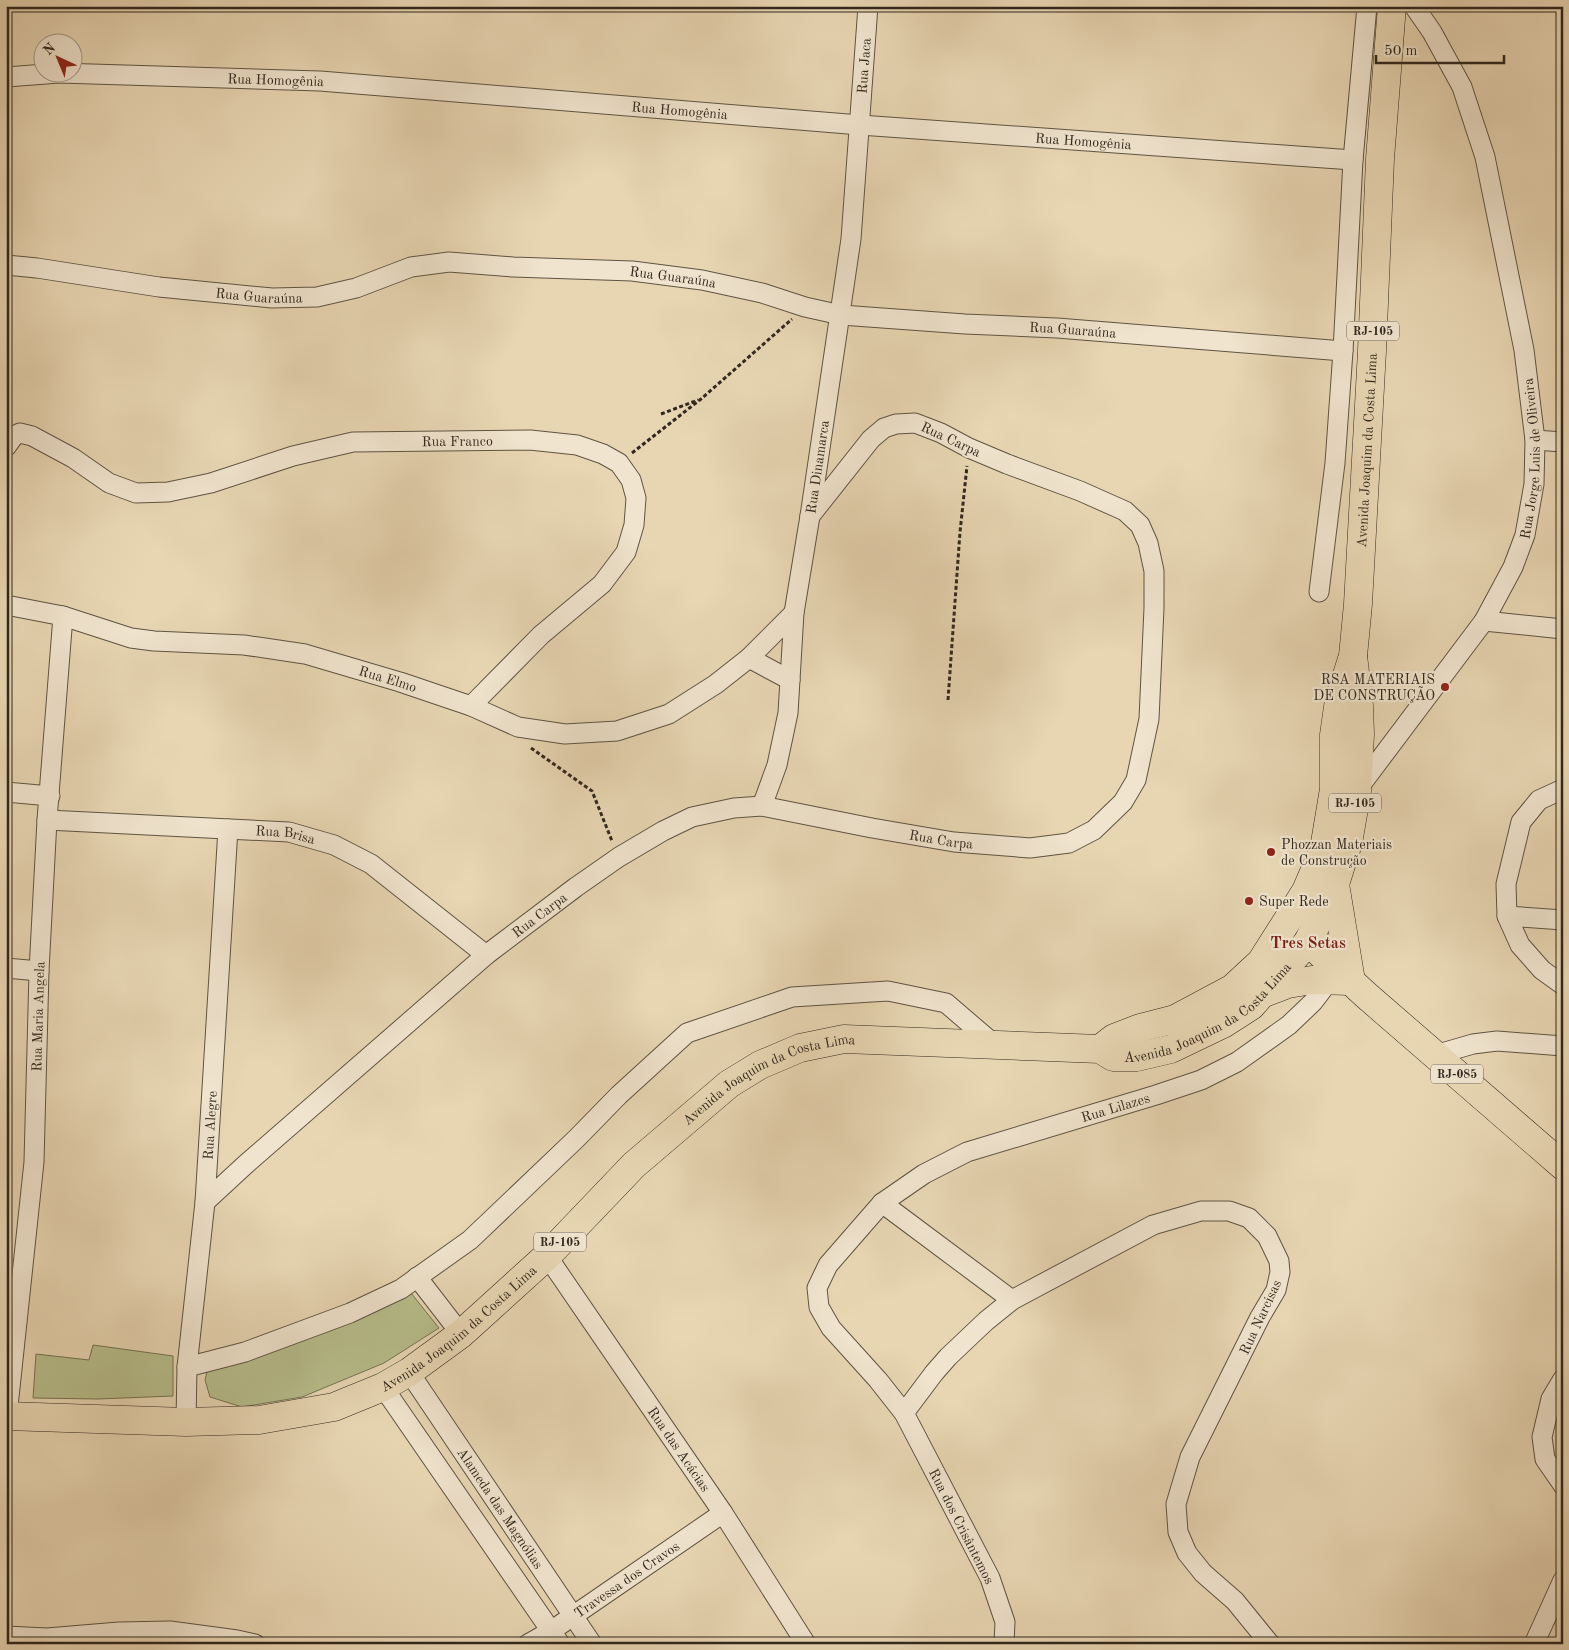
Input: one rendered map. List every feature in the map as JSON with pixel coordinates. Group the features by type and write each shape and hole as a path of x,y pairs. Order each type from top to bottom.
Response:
{"main road":[{"name":"Avenida Joaquim da Costa Lima","path":"1100,1049 1114,1038 1140,1028 1175,1020 1233,988 1261,962 1306,891 1324,849 1334,789 1334,735 1339,700 1352,656 1359,595 1380,160 1392,6"},
{"name":"Avenida Joaquim da Costa Lima","path":"7,1416 186,1422 260,1420 334,1407 383,1387 409,1372 461,1334 546,1256 634,1165 730,1084 760,1066 800,1048 844,1039 1100,1049 1113,1057 1136,1057 1171,1049 1223,1024 1251,1006 1308,942 1336,884 1348,843 1357,790 1360,734 1359,706 1352,656"},
{"path":"1264,993 1288,984 1312,980 1340,981 1336,884"},
{"path":"1261,962 1308,942 1306,891"},
{"name":"RJ-085","path":"1308,942 1340,981 1435,1055 1563,1166"}],"street":[{"name":"Rua Jaca","path":"860,125 868,6"},
{"path":"1319,592 1334,463 1343,351 1352,160 1367,6"},
{"name":"Rua Jorge Luis de Oliveira","path":"1357,790 1484,621 1513,567 1525,534 1534,484 1535,440 1524,350 1485,157 1462,87 1432,32 1414,6"},
{"name":"Rua Homogênia","path":"6,77 60,73 320,81 860,125 1352,160"},
{"name":"Rua Dinamarca","path":"762,806 779,756 788,713 794,613 841,315 851,240 860,125"},
{"name":"Rua Guaraúna","path":"6,265 159,286 272,298 317,297 356,288 411,267 449,262 632,271 702,280 762,293 805,307 841,315 1056,328 1343,351"},
{"name":"Rua Carpa","path":"205,1202 486,955 619,857 663,831 692,817 734,808 762,806 954,842 1030,848 1069,843 1094,830 1123,802 1136,780 1149,719 1154,618 1154,571 1148,543 1140,525 1125,511 1080,491 969,448 915,422 896,424 884,428 871,439 810,516"},
{"name":"Rua Franco","path":"6,447 14,436 20,432 32,436 73,458 110,483 136,493 168,492 211,483 293,456 353,442 530,440 577,445 603,454 619,463"},
{"path":"1535,440 1563,442"},
{"path":"1334,463 1366,460"},
{"path":"471,706 541,635 602,584 626,552 634,525 636,498 631,480 619,463"},
{"name":"Rua Elmo","path":"6,605 63,616 131,638 154,641 244,645 305,654 400,682 471,706 518,727 565,734 617,731 669,714 716,684 750,658 794,613"},
{"name":"Rua Maria Angela","path":"7,1416 34,1162 39,971 63,616"},
{"path":"1484,621 1563,628"},
{"path":"750,658 790,680"},
{"path":"1563,789 1539,800 1521,822 1506,884 1507,916 1520,945 1542,970 1563,985"},
{"path":"6,792 50,796"},
{"name":"Rua Brisa","path":"48,820 289,832 334,845 371,864 486,955"},
{"name":"Rua Alegre","path":"186,1422 187,1367 205,1202 228,829"},
{"path":"1507,916 1563,920"},
{"path":"6,968 39,971"},
{"name":"Rua Lilazes","path":"904,1413 878,1380 831,1328 819,1306 817,1288 828,1265 882,1203 924,1174 967,1152 1139,1101 1201,1080 1237,1062 1289,1025 1313,1002 1340,981"},
{"path":"187,1367 244,1352 350,1313 401,1289 470,1240 576,1139 619,1095 687,1033 792,998 888,991 946,1003 996,1044"},
{"path":"1435,1055 1473,1044 1497,1041 1563,1046"},
{"path":"882,1203 1012,1300"},
{"name":"Rua Narcisas","path":"904,1413 948,1357 1012,1300 1153,1225 1201,1211 1229,1211 1249,1218 1267,1236 1279,1260 1280,1272 1276,1290 1260,1317 1190,1457 1176,1504 1178,1532 1187,1553 1203,1573 1235,1601 1270,1644"},
{"name":"Rua das Acácias","path":"546,1256 723,1513 806,1644"},
{"path":"417,1277 461,1334"},
{"name":"Alameda das Magnólias","path":"409,1372 592,1644"},
{"path":"1563,1379 1551,1399 1542,1437 1545,1459 1563,1485"},
{"name":"Alameda das Magnólias","path":"383,1387 555,1637"},
{"name":"Rua dos Crisântemos","path":"904,1413 990,1578 1005,1622 1004,1644"},
{"name":"Travessa dos Cravos","path":"528,1644 555,1637 573,1615 723,1513"},
{"path":"1534,1644 1563,1580"},
{"path":"6,1636 47,1638 118,1632 170,1631 255,1644"}],"path":[{"path":"619,463 701,399 805,307"},
{"path":"661,414 701,399"},
{"path":"948,700 960,532 969,448"},
{"path":"528,745 592,791 619,857"}],"green space":[{"path":"411,1293 439,1328 384,1363 302,1397 242,1407 210,1397 205,1380 208,1367"},
{"path":"93,1345 173,1356 173,1396 98,1399 33,1398 36,1354 89,1360"}],"place":[{"name":"RSA MATERIAIS DE CONSTRUÇÃO","path":"1445,687"},
{"name":"Phozzan Materiais de Construção","path":"1271,852"},
{"name":"Super Rede","path":"1249,901"}],"district":[{"name":"Tres Setas","path":"1308,942"}]}
